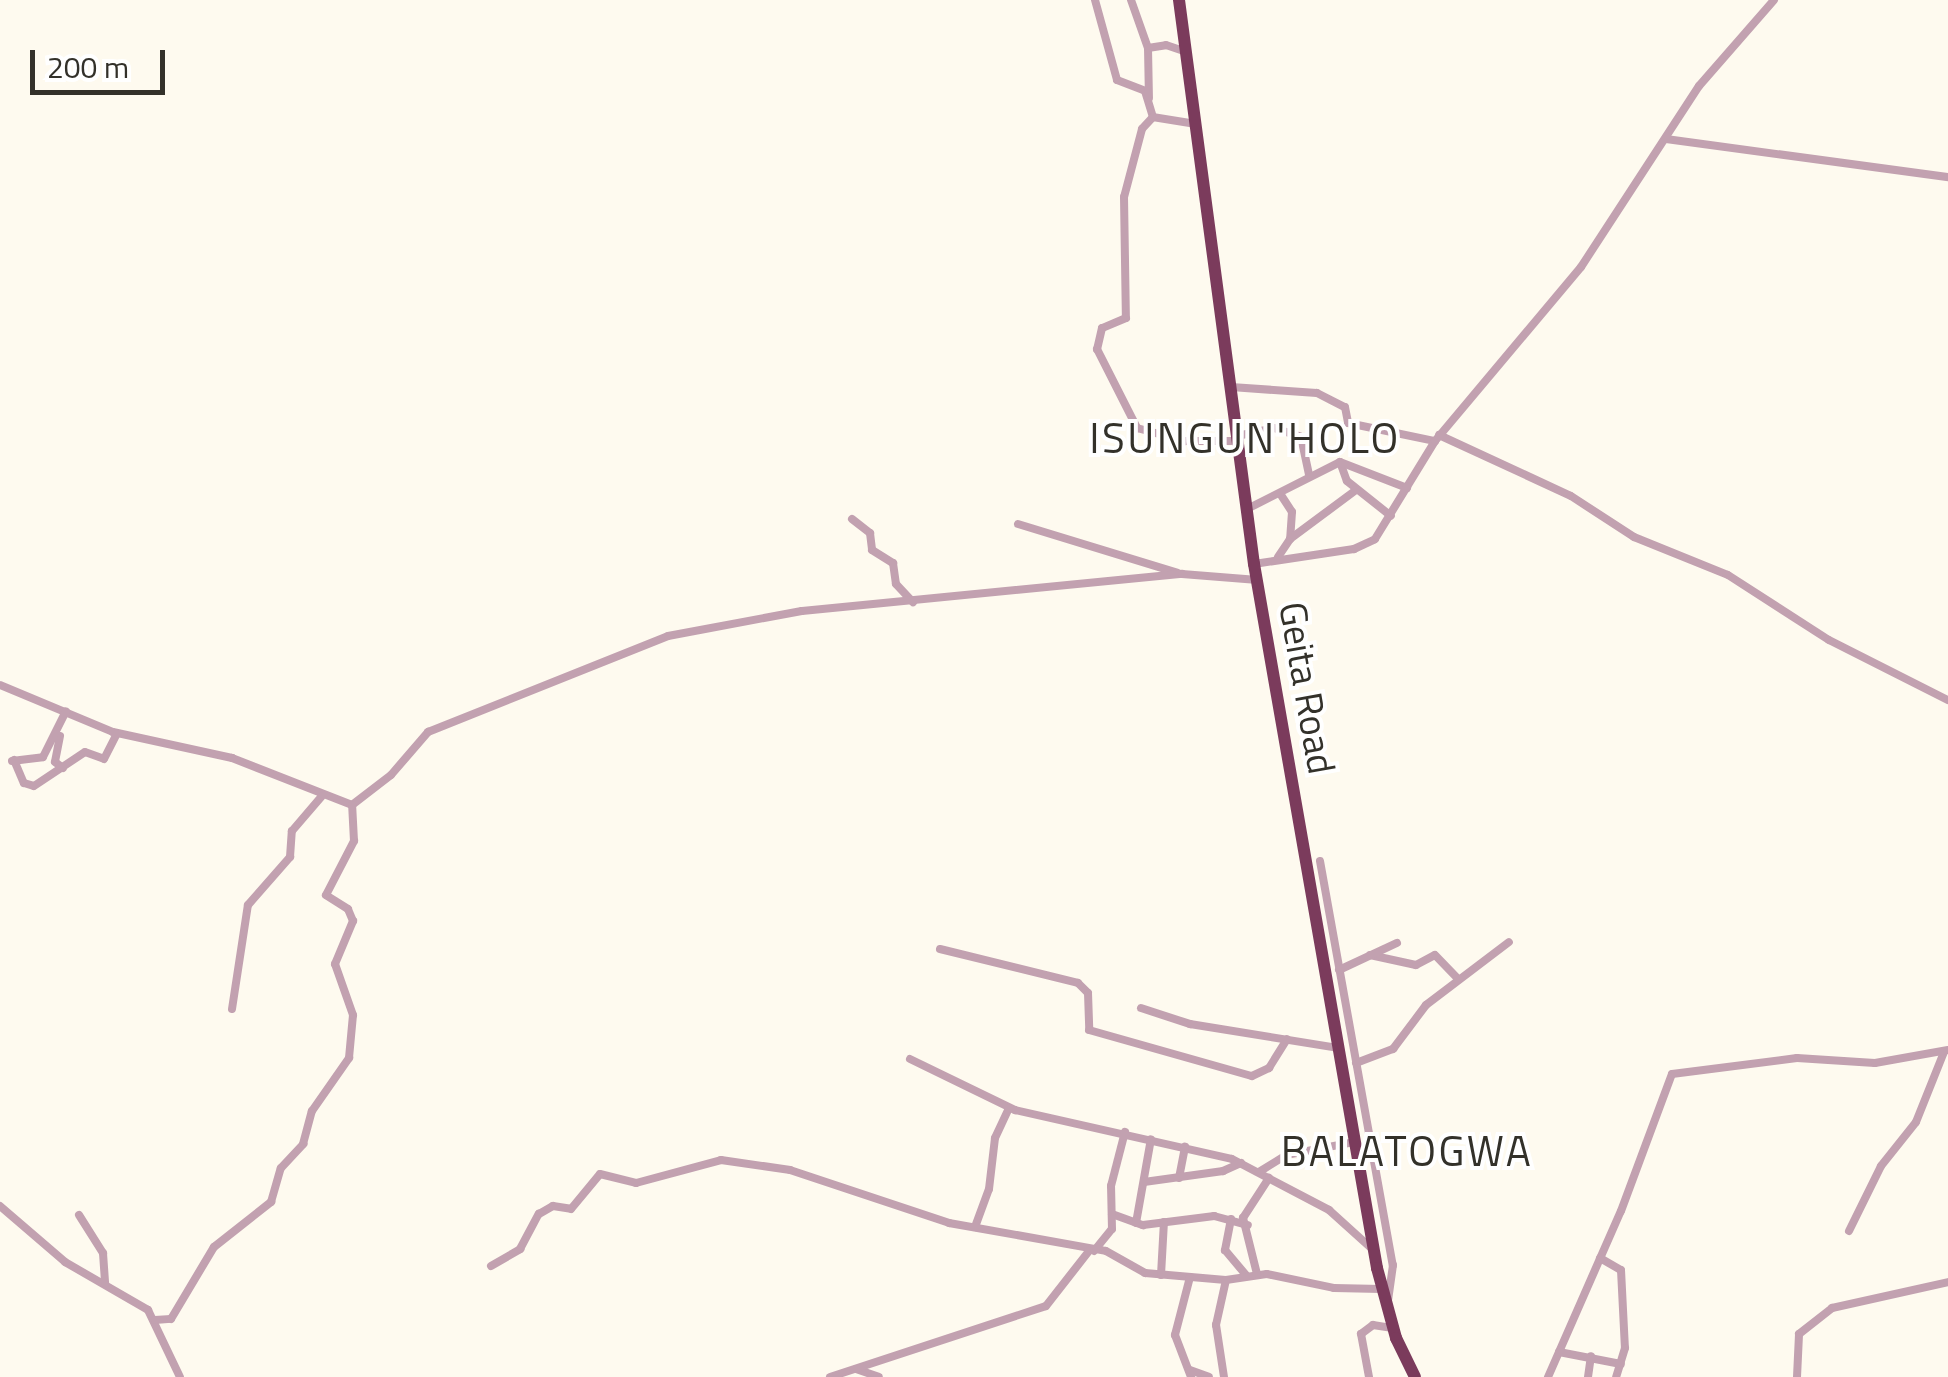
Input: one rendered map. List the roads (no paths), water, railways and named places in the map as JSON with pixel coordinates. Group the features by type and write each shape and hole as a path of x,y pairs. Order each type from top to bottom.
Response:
{"highway":[{"name":"Geita Road","path":"1178,0 1254,564 1374,1256 1393,1328 1416,1377"}],"street":[{"path":"1096,0 1116,80 1143,88 1149,100"},
{"path":"1131,0 1148,48 1153,117"},
{"path":"1254,564 1278,557 1362,547 1391,516 1437,438 1581,267 1700,86 1774,0"},
{"path":"1148,48 1166,45 1186,52"},
{"path":"1153,117 1196,124"},
{"path":"1153,117 1142,129 1125,189 1126,318 1100,330 1097,354 1114,373 1131,422 1142,431 1185,440 1238,438 1274,428 1301,437 1309,476"},
{"path":"1666,139 1948,176"},
{"path":"1231,388 1318,393 1345,407 1352,424 1437,438 1571,496 1634,536 1728,575 1828,640 1948,700"},
{"path":"1247,509 1340,462 1407,488"},
{"path":"1340,462 1356,490 1391,516"},
{"path":"1278,557 1290,539 1356,490"},
{"path":"1281,494 1292,512 1290,539"},
{"path":"852,518 870,533 872,550 893,563 896,584 913,602"},
{"path":"1018,524 1182,574"},
{"path":"352,805 390,776 428,732 628,649 775,614 1182,574 1258,580"},
{"path":"0,685 116,734 232,758 321,797 352,805"},
{"path":"62,710 55,762 64,768"},
{"path":"62,724 43,757 12,761 30,786 86,752 104,759 116,734"},
{"path":"232,1009 248,905 290,857 292,830 321,797"},
{"path":"155,1320 171,1320 214,1246 272,1202 281,1168 303,1144 312,1112 349,1058 353,1015 336,964 354,921 348,909 326,895 354,841 352,805"},
{"path":"1320,861 1392,1265 1387,1310"},
{"path":"1356,1062 1393,1048 1426,1005 1509,942"},
{"path":"1339,970 1397,943"},
{"path":"940,949 1078,983 1088,993 1089,1030 1252,1076 1268,1068 1287,1039"},
{"path":"1370,956 1416,966 1435,955 1458,980"},
{"path":"1141,1008 1190,1024 1339,1048"},
{"path":"1849,1231 1888,1154 1916,1122 1947,1051"},
{"path":"1562,1377 1549,1373 1600,1258 1672,1074 1797,1058 1875,1063 1947,1051"},
{"path":"910,1059 1009,1108 1124,1132 1241,1163 1350,1225 1374,1256"},
{"path":"976,1227 989,1189 994,1138 1009,1108"},
{"path":"830,1377 1046,1306 1112,1229 1124,1132"},
{"path":"1136,1224 1151,1139"},
{"path":"1259,1172 1286,1155 1354,1142"},
{"path":"1178,1178 1185,1147"},
{"path":"491,1266 520,1249 539,1214 553,1206 571,1209 600,1174 632,1184 720,1160 781,1168 976,1227 1092,1250 1161,1275 1226,1280 1252,1275 1381,1289"},
{"path":"1144,1182 1241,1163"},
{"path":"1252,1275 1248,1225 1243,1218 1269,1178"},
{"path":"0,1206 45,1248 155,1320 180,1377"},
{"path":"1112,1214 1136,1224 1231,1219 1248,1225"},
{"path":"80,1216 104,1257 105,1284"},
{"path":"1231,1219 1225,1250 1252,1275"},
{"path":"1161,1275 1164,1222"},
{"path":"1600,1258 1622,1270 1621,1364 1616,1377"},
{"path":"1190,1277 1175,1335 1190,1374 1218,1377 1216,1325 1226,1280"},
{"path":"1798,1377 1799,1334 1832,1308 1948,1282"},
{"path":"1369,1377 1361,1334 1373,1325 1393,1328"},
{"path":"1558,1352 1621,1364"},
{"path":"1588,1377 1591,1356"},
{"path":"856,1370 879,1377"}],"district":[{"name":"ISUNGUN'HOLO","path":"1245,437"},
{"name":"BALATOGWA","path":"1407,1150"}]}
